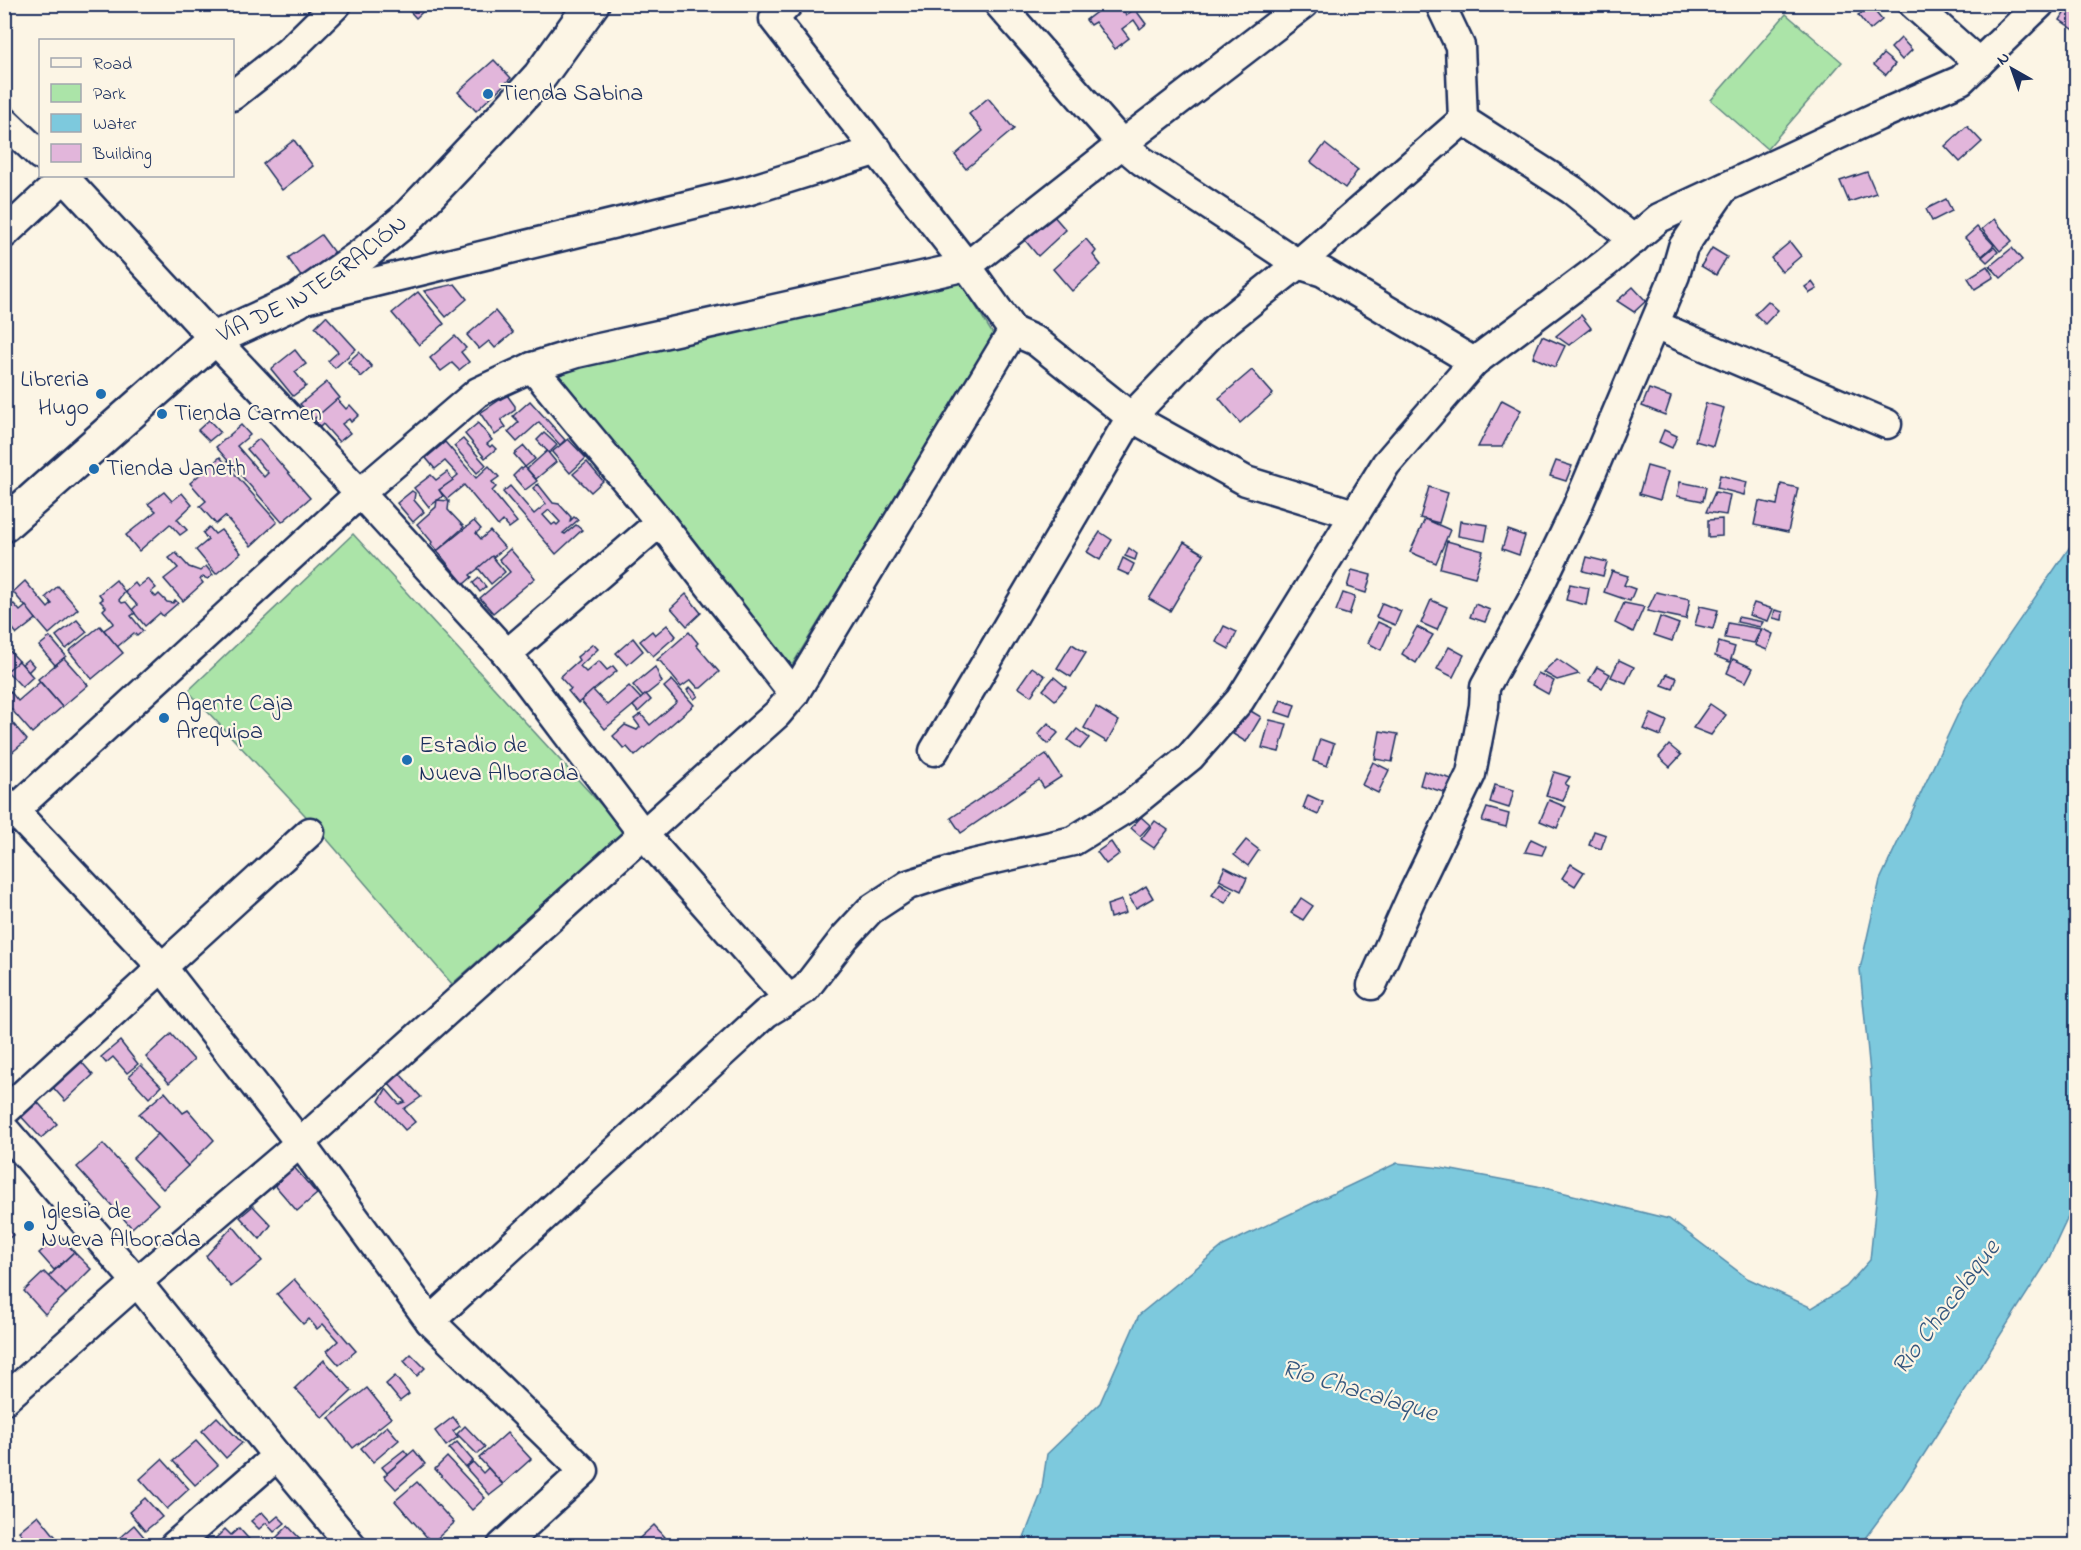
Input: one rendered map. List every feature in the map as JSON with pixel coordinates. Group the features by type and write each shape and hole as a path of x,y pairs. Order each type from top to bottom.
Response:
{"main road":[{"name":"VÍA DE INTEGRACIÓN","path":"4,525 213,339 297,301 360,257 404,221 540,76 592,4"}],"street":[{"path":"234,94 288,52 337,4"},
{"path":"788,4 774,19 968,266 1013,331 1036,341 1131,417 1246,481 1354,514"},
{"path":"999,4 1122,144 1142,161 1298,264 1323,272 1474,362"},
{"path":"1443,4 1442,8 1460,46 1463,120"},
{"path":"1912,4 1979,63"},
{"path":"430,1321 766,1013 805,989 845,937 870,910 908,885 969,865 1073,841 1131,806 1190,757 1240,700 1386,464 1474,362 1606,263 1659,218 1961,80 2040,4"},
{"path":"502,1545 584,1471 430,1321 300,1143 162,967 8,810 360,493 478,392 532,367 578,353 968,266 1288,9"},
{"path":"1463,120 1572,190 1634,240"},
{"path":"934,751 1131,417 1214,331 1298,264 1463,120"},
{"path":"4,122 39,153"},
{"path":"297,301 747,191 878,150"},
{"path":"4,234 65,177"},
{"path":"67,177 213,339 360,493 507,654 643,834 789,999"},
{"path":"1372,986 1412,896 1471,774 1484,706 1485,687 1533,599 1575,512 1655,325 1675,275 1683,247 1727,185"},
{"path":"1655,325 1887,424"},
{"path":"4,1400 137,1282 300,1143 777,714 794,694 1013,331"},
{"path":"532,367 660,522 794,694"},
{"path":"507,654 660,522"},
{"path":"4,1112 310,832"},
{"path":"4,1129 137,1282 352,1545"},
{"path":"174,1545 277,1456"}],"green space":[{"path":"1786,14 1842,62 1767,149 1711,100"},
{"path":"961,282 994,336 789,670 556,371"},
{"name":"Estadio de Nueva Alborada","path":"353,534 625,831 452,984 319,830 188,691"}],"water":[{"name":"Río Chacalaque","path":"2076,538 2076,1200 2047,1262 1903,1487 1860,1545 1021,1545 1041,1494 1047,1454 1100,1403 1139,1315 1223,1246 1397,1163 1441,1168 1537,1186 1669,1219 1747,1278 1812,1308 1846,1287 1870,1260 1877,1192 1870,1073 1860,969 1880,880 1965,699"}],"building":[{"path":"382,4 395,4 388,11"},
{"path":"403,4 431,4 416,18"},
{"path":"1107,4 1119,4 1126,15 1135,9 1146,24 1140,29 1134,20 1122,29 1129,38 1115,49 1095,22 1090,25 1086,20"},
{"path":"2069,5 2076,10 2076,31 2060,20"},
{"path":"1872,8 1882,20 1870,30 1858,15"},
{"path":"1901,38 1912,50 1902,60 1891,48"},
{"path":"1883,54 1895,64 1886,75 1874,65"},
{"path":"494,60 511,78 476,111 458,92"},
{"path":"988,98 1014,129 966,169 955,155 983,131 969,114"},
{"path":"1967,126 1982,142 1960,162 1945,146"},
{"path":"294,140 313,166 282,190 263,164"},
{"path":"1325,144 1358,170 1345,188 1311,162"},
{"path":"1867,172 1876,193 1849,202 1840,181"},
{"path":"1946,199 1952,211 1932,221 1926,209"},
{"path":"1052,214 1066,230 1038,256 1024,239"},
{"path":"1994,219 2012,241 2000,251 1982,229"},
{"path":"1977,227 1994,245 1982,256 1965,238"},
{"path":"321,235 335,254 302,278 288,258"},
{"path":"1086,239 1096,251 1093,255 1101,265 1072,291 1053,269"},
{"path":"1790,242 1801,256 1782,272 1771,258"},
{"path":"1994,247 1998,252 1987,262 1982,257"},
{"path":"1712,248 1727,257 1716,275 1701,266"},
{"path":"2012,248 2022,260 2001,278 1990,266"},
{"path":"1987,266 1994,277 1975,289 1968,278"},
{"path":"1812,282 1817,289 1810,293 1805,287"},
{"path":"455,284 467,299 446,317 424,291"},
{"path":"1633,287 1646,301 1634,312 1617,301"},
{"path":"418,292 444,324 419,345 392,313"},
{"path":"1768,301 1778,310 1765,324 1755,314"},
{"path":"495,311 513,333 495,348 489,341 479,349 467,335"},
{"path":"1581,315 1591,328 1569,345 1556,336"},
{"path":"326,316 356,349 335,368 328,361 338,352 315,327"},
{"path":"455,336 466,348 461,352 469,362 459,370 452,363 441,371 430,358"},
{"path":"1542,336 1565,346 1555,367 1533,357"},
{"path":"295,350 306,364 295,372 306,386 293,396 271,369"},
{"path":"359,352 372,367 361,377 348,362"},
{"path":"1252,370 1273,394 1240,423 1219,398"},
{"path":"327,382 340,398 314,419 300,404"},
{"path":"1649,389 1671,397 1665,415 1642,406"},
{"path":"507,395 515,406 515,410 501,420 506,427 495,435 480,413"},
{"path":"337,399 346,409 350,405 359,415 351,422 349,419 342,424 350,433 339,442 323,424 320,427 314,419"},
{"path":"1502,400 1521,410 1502,447 1478,447"},
{"path":"530,401 565,440 560,445 539,422 517,442 508,432 519,422 513,416"},
{"path":"1706,403 1724,408 1713,446 1695,441"},
{"path":"209,420 220,432 209,441 198,430"},
{"path":"478,423 492,440 487,444 496,449 485,458 465,434"},
{"path":"241,425 250,435 237,446 264,477 268,473 247,449 259,439 310,498 282,522 216,447"},
{"path":"1664,430 1677,436 1672,448 1659,442"},
{"path":"544,433 557,445 549,453 537,440"},
{"path":"463,439 486,465 477,473 454,446"},
{"path":"568,439 586,458 570,473 552,452"},
{"path":"445,442 476,478 489,466 499,477 492,482 496,487 492,491 517,522 509,528 503,521 498,526 464,485 447,499 439,490 458,475 445,461 435,469 426,458"},
{"path":"524,446 535,459 525,467 514,454"},
{"path":"547,451 556,462 536,479 527,469"},
{"path":"220,457 277,522 251,546 225,516 216,524 200,506 206,501 190,483"},
{"path":"1556,461 1572,466 1566,481 1550,476"},
{"path":"587,462 603,481 591,492 573,474"},
{"path":"1647,466 1668,472 1660,500 1639,494"},
{"path":"525,467 537,481 525,490 513,476"},
{"path":"447,472 453,480 439,490 443,496 429,507 414,488 431,475 436,480"},
{"path":"1720,475 1747,482 1744,495 1717,488"},
{"path":"1680,482 1706,487 1703,501 1677,496"},
{"path":"538,484 553,503 559,504 571,517 570,521 574,517 578,520 563,533 565,534 576,525 582,530 556,554 503,492 510,486 534,514 546,504 533,488","holes":["549,510 560,522 552,525 543,515"]},
{"path":"1781,484 1798,488 1788,532 1754,525 1759,501 1777,505"},
{"path":"1429,487 1448,493 1439,523 1420,518"},
{"path":"412,491 415,493 414,500 424,512 413,522 397,503"},
{"path":"164,492 172,501 182,493 192,505 177,519 187,530 180,535 170,524 139,551 126,535 156,511 148,504"},
{"path":"1715,492 1730,495 1726,515 1706,512"},
{"path":"437,500 449,501 448,510 464,527 437,551 417,524 436,507"},
{"path":"1425,519 1450,530 1436,563 1410,552"},
{"path":"1722,519 1722,536 1708,537 1708,520"},
{"path":"474,521 481,529 476,533 481,539 490,531 505,548 470,575 472,577 464,584 437,551"},
{"path":"1460,521 1488,525 1485,541 1458,536"},
{"path":"209,527 215,534 221,530 241,553 216,574 196,550 208,540 203,533"},
{"path":"1508,530 1525,536 1519,555 1502,549"},
{"path":"1100,532 1112,540 1100,560 1087,552"},
{"path":"1447,541 1483,551 1475,577 1440,568"},
{"path":"1184,542 1204,554 1170,611 1149,599"},
{"path":"1129,548 1137,554 1135,560 1125,556"},
{"path":"510,549 535,578 493,613 480,598 510,572 499,559"},
{"path":"176,553 189,567 200,571 206,566 213,575 208,579 203,577 200,579 203,583 183,601 164,579 178,568 169,558"},
{"path":"492,556 505,572 491,584 478,568"},
{"path":"1587,557 1607,562 1603,576 1583,571"},
{"path":"1123,558 1134,564 1129,575 1118,570"},
{"path":"1352,570 1371,575 1366,593 1347,587"},
{"path":"1612,571 1628,576 1624,585 1635,589 1630,601 1604,592"},
{"path":"479,578 486,587 480,592 473,583"},
{"path":"148,579 156,588 151,592 156,597 159,594 167,602 173,603 175,600 178,603 163,616 160,613 145,626 132,610 137,605 125,592 135,583 138,587"},
{"path":"116,580 125,592 119,600 122,603 126,602 135,613 131,616 143,631 137,636 134,633 117,647 104,630 114,623 103,610 106,607 100,601 103,599 99,594"},
{"path":"25,581 48,608 52,604 46,597 58,586 78,609 49,634 13,592"},
{"path":"1570,584 1589,588 1586,605 1566,600"},
{"path":"1656,592 1690,599 1686,619 1647,611"},
{"path":"1343,593 1355,597 1349,615 1336,611"},
{"path":"686,594 701,613 687,626 671,608"},
{"path":"1431,600 1447,607 1437,630 1421,623"},
{"path":"1382,603 1401,611 1395,625 1376,617"},
{"path":"1624,603 1644,607 1633,632 1615,623"},
{"path":"1754,603 1773,609 1768,621 1749,615"},
{"path":"14,604 20,611 26,606 36,619 17,634 10,625 4,630 4,606"},
{"path":"1475,604 1490,610 1485,622 1470,617"},
{"path":"1700,606 1718,610 1713,629 1695,625"},
{"path":"1775,610 1783,612 1782,620 1773,618"},
{"path":"1660,617 1679,624 1672,641 1654,635"},
{"path":"1738,617 1763,622 1760,627 1737,622"},
{"path":"77,620 87,632 66,649 56,636"},
{"path":"1378,622 1391,628 1381,650 1368,643"},
{"path":"1728,623 1761,629 1754,643 1725,638"},
{"path":"667,625 676,636 653,656 640,641 652,631 655,635"},
{"path":"100,626 123,653 92,679 69,651"},
{"path":"1224,626 1237,632 1229,649 1216,642"},
{"path":"1417,627 1433,635 1416,663 1402,654"},
{"path":"1762,629 1773,634 1767,650 1755,645"},
{"path":"689,632 698,643 696,645 719,672 701,688 698,688 691,680 681,687 657,660"},
{"path":"50,637 66,656 55,665 39,646"},
{"path":"633,638 643,651 627,665 616,653"},
{"path":"1719,642 1735,647 1730,662 1715,656"},
{"path":"593,644 598,649 580,666 586,672 599,661 607,670 613,666 617,671 578,703 568,691 571,689 560,677 579,660 577,657"},
{"path":"1072,644 1086,653 1071,677 1057,668"},
{"path":"1449,647 1464,655 1453,677 1437,669"},
{"path":"7,648 19,661 4,674 4,650"},
{"path":"64,658 88,685 62,707 38,679"},
{"path":"28,659 34,666 28,672 22,664"},
{"path":"1557,659 1579,674 1557,680 1543,672"},
{"path":"1733,659 1753,668 1746,682 1727,673"},
{"path":"1619,660 1634,667 1626,683 1611,677"},
{"path":"19,661 33,677 22,687 7,671"},
{"path":"655,667 662,682 643,697 633,685"},
{"path":"1032,667 1045,676 1031,696 1018,687"},
{"path":"1597,667 1610,674 1602,688 1589,681"},
{"path":"1538,673 1554,681 1548,694 1532,685"},
{"path":"1667,674 1677,678 1673,689 1662,685"},
{"path":"1054,677 1066,687 1055,700 1043,690"},
{"path":"672,680 694,705 635,756 627,747 624,749 613,736 625,725 637,730 640,727 634,719 641,714 650,725 677,702 664,687"},
{"path":"40,682 62,707 32,733 4,701 4,695 10,691 18,701"},
{"path":"629,686 641,699 605,729 581,701 593,690 607,705"},
{"path":"690,687 698,696 694,699 687,690"},
{"path":"646,694 651,700 638,712 633,706"},
{"path":"1281,700 1295,705 1291,717 1276,712"},
{"path":"1710,704 1726,715 1711,735 1693,728"},
{"path":"1096,707 1119,721 1107,742 1084,728"},
{"path":"1249,710 1261,717 1246,742 1233,734"},
{"path":"4,713 27,740 4,759"},
{"path":"1651,714 1667,721 1661,736 1644,729"},
{"path":"1270,720 1287,724 1279,752 1262,748"},
{"path":"1048,723 1058,733 1048,744 1038,734"},
{"path":"1077,729 1089,738 1080,749 1068,740"},
{"path":"1380,731 1398,734 1392,762 1375,759"},
{"path":"1320,739 1334,744 1327,766 1313,761"},
{"path":"1669,745 1681,755 1670,767 1659,757"},
{"path":"1046,754 1061,777 1044,788 1039,780 961,833 951,818"},
{"path":"1373,762 1389,770 1378,793 1362,785"},
{"path":"1424,771 1452,779 1447,793 1420,785"},
{"path":"1554,772 1570,777 1565,784 1569,786 1563,801 1546,796"},
{"path":"1495,785 1514,790 1509,808 1490,802"},
{"path":"1308,795 1323,802 1318,815 1303,808"},
{"path":"1549,800 1566,807 1557,828 1540,821"},
{"path":"1487,808 1509,814 1506,827 1482,821"},
{"path":"1141,817 1150,825 1140,836 1131,828"},
{"path":"1155,821 1168,830 1154,848 1141,839"},
{"path":"1594,831 1606,835 1601,849 1589,845"},
{"path":"1531,839 1546,846 1542,855 1525,852"},
{"path":"1246,840 1259,850 1248,866 1234,855"},
{"path":"1111,842 1119,854 1106,864 1097,852"},
{"path":"1571,864 1584,872 1575,886 1562,878"},
{"path":"1225,867 1247,878 1241,891 1219,880"},
{"path":"1220,883 1233,891 1225,903 1212,895"},
{"path":"1146,886 1153,898 1136,908 1129,897"},
{"path":"1301,898 1313,906 1303,920 1291,913"},
{"path":"1122,900 1126,913 1110,918 1107,905"},
{"path":"171,1034 194,1060 169,1083 146,1057"},
{"path":"120,1041 138,1064 127,1073 113,1057 106,1063 101,1057"},
{"path":"78,1058 93,1075 65,1101 50,1084"},
{"path":"141,1065 161,1086 149,1098 129,1076"},
{"path":"400,1074 421,1097 404,1109 415,1122 405,1130 379,1101 386,1089 399,1104 405,1102 388,1083"},
{"path":"165,1092 183,1113 188,1110 214,1140 188,1166 139,1114"},
{"path":"33,1097 57,1124 41,1138 17,1112"},
{"path":"158,1134 188,1166 163,1189 133,1158"},
{"path":"103,1144 158,1204 132,1228 77,1167"},
{"path":"293,1166 317,1194 297,1211 273,1183"},
{"path":"253,1206 271,1225 260,1239 240,1217"},
{"path":"4,1226 13,1235 4,1242"},
{"path":"233,1226 262,1261 231,1287 206,1256"},
{"path":"60,1235 74,1252 54,1270 39,1253"},
{"path":"74,1252 91,1269 66,1294 48,1277"},
{"path":"44,1272 66,1294 45,1314 24,1291"},
{"path":"294,1279 356,1351 339,1365 327,1351 338,1341 323,1324 317,1329 309,1319 303,1324 277,1294"},
{"path":"411,1354 425,1368 417,1376 404,1361"},
{"path":"324,1360 352,1391 323,1418 295,1388"},
{"path":"395,1376 409,1394 400,1401 386,1384"},
{"path":"367,1388 391,1418 353,1448 329,1418"},
{"path":"217,1417 242,1443 226,1458 202,1431"},
{"path":"453,1417 460,1426 453,1431 458,1437 446,1446 435,1431"},
{"path":"387,1426 399,1440 373,1462 361,1448"},
{"path":"465,1426 485,1447 477,1454 457,1434"},
{"path":"507,1433 531,1459 503,1484 479,1458"},
{"path":"196,1441 218,1465 195,1485 173,1461"},
{"path":"457,1442 473,1461 465,1467 449,1449"},
{"path":"404,1450 408,1455 387,1473 382,1467"},
{"path":"414,1450 425,1464 396,1489 384,1476"},
{"path":"447,1457 485,1498 472,1510 435,1469"},
{"path":"162,1459 189,1489 167,1509 140,1479"},
{"path":"473,1462 483,1473 488,1468 503,1485 490,1495 466,1468"},
{"path":"417,1482 454,1523 432,1543 395,1501"},
{"path":"145,1498 162,1517 145,1531 129,1512"},
{"path":"262,1512 271,1522 278,1516 285,1523 274,1532 266,1523 259,1529 251,1521"},
{"path":"38,1515 63,1546 31,1546 19,1531"},
{"path":"134,1525 145,1538 137,1546 110,1546"},
{"path":"654,1525 665,1537 656,1546 631,1546"},
{"path":"288,1526 307,1546 269,1545"},
{"path":"239,1528 255,1546 208,1546 225,1529 231,1535"}],"place":[{"name":"Tienda Sabina","path":"488,94"},
{"name":"Libreria Hugo","path":"101,394"},
{"name":"Tienda Carmen","path":"162,414"},
{"name":"Tienda Janeth","path":"94,469"},
{"name":"Agente Caja Arequipa","path":"164,718"},
{"name":"Estadio de Nueva Alborada","path":"407,760"},
{"name":"Iglesia de Nueva Alborada","path":"29,1226"}]}
